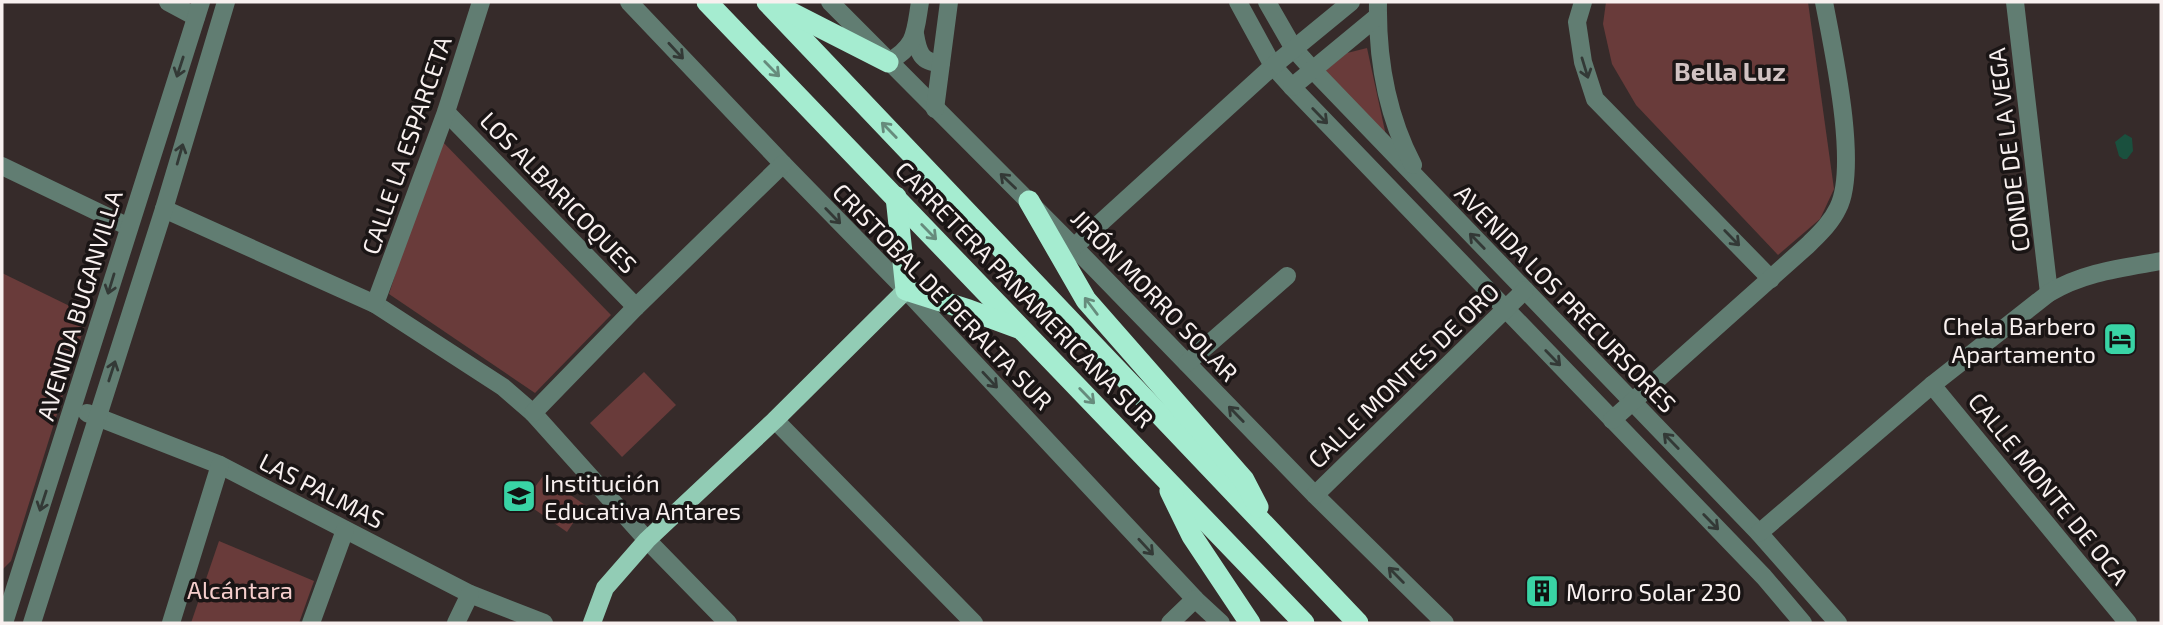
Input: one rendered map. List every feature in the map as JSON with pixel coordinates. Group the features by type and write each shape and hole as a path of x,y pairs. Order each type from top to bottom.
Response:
{"highway":[{"name":"CARRETERA PANAMERICANA SUR","path":"707,2 1304,623"},
{"name":"CARRETERA PANAMERICANA SUR","path":"769,2 1358,623"},
{"path":"769,2 888,62"},
{"path":"895,197 906,290 1024,331"},
{"path":"1029,201 1086,300 1244,480 1270,531"},
{"path":"1162,474 1192,536 1250,623"},
{"path":"1293,555 1374,623"}],"main road":[{"path":"592,623 605,588 647,540 775,420 906,290"}],"street":[{"path":"168,2 198,9"},
{"name":"AVENIDA BUGANVILLA","path":"32,623 164,209 226,2"},
{"name":"CALLE LA ESPARCETA","path":"375,304 446,112 481,2"},
{"name":"CRISTOBAL DE PERALTA SUR","path":"629,2 906,290 1195,599 1221,623"},
{"name":"JIRÓN MORRO SOLAR","path":"830,2 1444,623"},
{"path":"888,62 902,54 911,44 920,2"},
{"path":"935,109 950,2"},
{"name":"AVENIDA LOS PRECURSORES","path":"1238,2 1273,66 1763,577 1802,623"},
{"name":"AVENIDA LOS PRECURSORES","path":"1267,2 1276,21 1313,71 1759,533 1838,623"},
{"path":"1074,247 1273,66 1351,2"},
{"path":"1583,2 1577,22 1583,62 1595,99 1771,278"},
{"path":"1612,421 1827,226 1839,206 1846,181 1846,155 1836,65 1824,2"},
{"name":"CONDE DE LA VEGA","path":"2015,2 2049,293"},
{"name":"AVENIDA BUGANVILLA","path":"4,623 198,9"},
{"path":"1293,87 1378,9"},
{"path":"1378,9 1379,55 1399,138 1423,184"},
{"path":"915,34 918,51 923,59 931,63 941,63"},
{"name":"LOS ALBARICOQUES","path":"446,112 636,307"},
{"path":"533,413 636,307 783,164"},
{"path":"2,166 129,227"},
{"path":"164,209 375,304 503,387 533,413 647,540 728,623"},
{"path":"1759,533 1932,385 2049,293 2070,281 2089,275 2161,261"},
{"path":"1187,363 1287,276"},
{"name":"CALLE MONTES DE ORO","path":"1315,495 1525,290"},
{"name":"CALLE MONTE DE OCA","path":"1932,385 2128,623"},
{"name":"LAS PALMAS","path":"73,408 123,425 220,465 470,594 544,623"},
{"path":"775,420 974,623"},
{"path":"172,623 220,465"},
{"path":"312,623 345,530"},
{"path":"456,623 470,594"},
{"path":"1170,623 1195,599"}],"green space":[{"path":"1606,2 1808,2 1834,189 1820,219 1778,255 1636,105 1612,64 1603,24"},
{"path":"1367,48 1388,145 1325,71 1347,53"},
{"path":"439,138 611,315 535,393 389,294"},
{"path":"2,273 88,315 11,561 2,570"},
{"path":"644,372 676,405 622,457 590,423"},
{"path":"543,476 585,505 567,532 524,502"},
{"name":"Alcántara","path":"219,541 314,581 299,623 191,623"}],"shaded area":[{"path":"2125,134 2132,138 2133,151 2127,159 2123,159 2119,156 2115,142"}],"place":[{"name":"Chela Barbero Apartamento","path":"2120,339"},
{"name":"Institución Educativa Antares","path":"519,496"},
{"name":"Morro Solar 230","path":"1542,591"}],"district":[{"name":"Bella Luz","path":"1730,70"}]}
